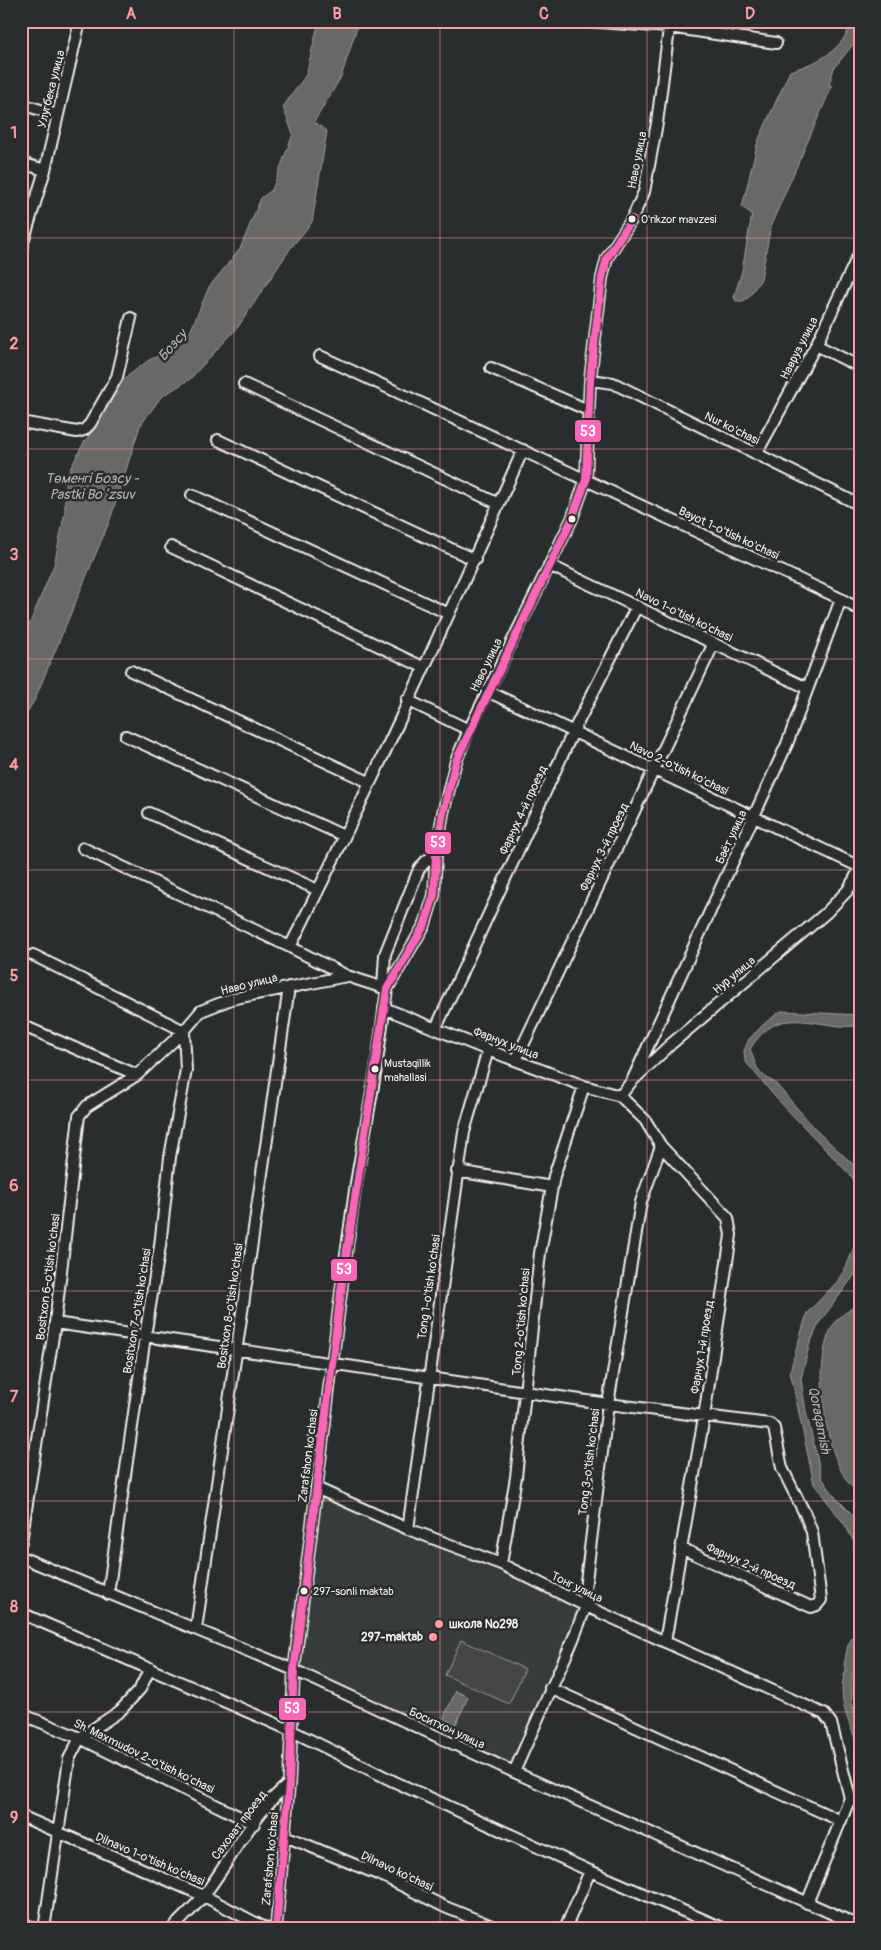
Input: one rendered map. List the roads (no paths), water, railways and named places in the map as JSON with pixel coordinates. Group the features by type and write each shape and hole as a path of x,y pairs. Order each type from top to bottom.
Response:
{"street":[{"name":"Улугбека улица","path":"21,249 45,170 80,21"},
{"path":"585,21 669,24 776,43"},
{"name":"Наво улица","path":"87,1106 137,1074 184,1031 201,1011 231,999 347,976 385,988 425,924 434,895 436,855 443,813 456,761 469,730 572,519 586,480 590,380 604,272 608,258 632,219 644,192 657,123 669,24"},
{"path":"21,104 57,115"},
{"path":"21,163 45,170"},
{"name":"Навруз улица","path":"756,454 816,345 860,252"},
{"path":"21,422 77,432 84,430 90,424 117,377 131,318"},
{"path":"816,345 860,367"},
{"name":"Bayot 1-o'tish ko'chasi","path":"320,356 842,599 860,610"},
{"path":"491,368 588,410"},
{"name":"Nur ko'chasi","path":"590,380 613,383 860,505"},
{"path":"244,384 499,504"},
{"path":"218,440 475,560"},
{"path":"290,947 344,836 447,613 475,560 523,450"},
{"path":"192,495 447,613"},
{"path":"171,547 423,667"},
{"name":"Navo 1-o'tish ko'chasi","path":"549,565 807,688"},
{"name":"Баёт улица","path":"632,1081 788,744 807,688 842,599"},
{"name":"Фарнух 4-й проезд","path":"436,1028 573,732 637,606"},
{"name":"Фарнух 3-й проезд","path":"516,1060 714,644"},
{"path":"131,672 369,782"},
{"name":"Navo 2-o'tish ko'chasi","path":"488,691 860,868"},
{"path":"407,700 469,730"},
{"path":"126,736 344,836"},
{"path":"149,812 318,890"},
{"path":"83,848 347,976"},
{"name":"Zarafshon ko'chasi","path":"276,1929 289,1784 294,1670 354,1192 376,1069 384,1008 385,954 419,869 427,860 436,855"},
{"name":"Нур улица","path":"620,1096 632,1081 671,1044 826,913 848,890 860,868"},
{"path":"34,955 184,1031"},
{"name":"Bositxon 8-o'tish ko'chasi","path":"196,1629 289,987"},
{"name":"Фарнух улица","path":"384,1008 584,1086 620,1096"},
{"path":"21,1025 137,1074"},
{"name":"Bositxon 7-o'tish ko'chasi","path":"108,1594 145,1336 160,1246 170,1157 186,1070 184,1031"},
{"name":"Tong 1-o'tish ko'chasi","path":"408,1529 457,1171 464,1132 488,1050"},
{"name":"Tong 2-o'tish ko'chasi","path":"501,1564 516,1477 527,1391 540,1253 552,1187 584,1086"},
{"name":"Фарнух 1-й проезд","path":"620,1096 646,1120 661,1146 728,1218 731,1235 704,1417 665,1642"},
{"name":"Bositxon 6-o'tish ko'chasi","path":"21,1542 55,1323 79,1116 87,1106"},
{"name":"Tong 3-o'tish ko'chasi","path":"514,1772 586,1606 585,1590 608,1404 641,1202 661,1146"},
{"path":"457,1171 552,1187"},
{"path":"55,1323 704,1417"},
{"name":"Фарнух 2-й проезд","path":"681,1548 811,1607 817,1605 821,1600 812,1532 782,1468 774,1428 762,1422 704,1417"},
{"name":"Тонг улица","path":"316,1488 408,1529 501,1564 586,1606 824,1714 831,1723 850,1798"},
{"name":"Боситхон улица","path":"21,1557 294,1670 514,1772 860,1926"},
{"path":"21,1613 290,1730 394,1781 590,1871 726,1929"},
{"path":"44,1929 69,1760 80,1738 120,1710 140,1689 150,1668"},
{"path":"550,1688 841,1821"},
{"name":"Sh. Maxmudov 2-o'tish ko'chasi","path":"21,1714 80,1738 254,1824"},
{"name":"Саховат проезд","path":"172,1929 204,1896 254,1824 281,1790 289,1784"},
{"path":"807,1903 850,1798 860,1802"},
{"name":"Dilnavo 1-o'tish ko'chasi","path":"21,1816 204,1896 267,1929"},
{"name":"Dilnavo ko'chasi","path":"285,1836 387,1878 445,1907 499,1929"},
{"path":"565,1929 590,1871"},
{"path":"21,1922 35,1929"}],"water":[{"name":"Төменгі Бозсу - Pastki Boʻzsuv","path":"319,21 359,21 341,77 314,122 327,131 312,222 290,249 238,327 190,379 161,397 140,426 110,520 34,701 21,722 21,637 29,625 54,565 65,512 65,479 83,444 102,417 116,385 149,360 167,352 174,340 188,337 209,287 240,249 261,198 272,190 293,134 283,107 306,75"},
{"path":"852,21 860,21 860,36 834,68 829,85 832,86 771,225 761,279 749,297 743,301 736,301 734,297 742,271 752,214 742,207 758,141 790,71 811,64 836,48 848,32"},
{"path":"781,1011 860,1015 860,1026 786,1021 767,1029 750,1049 757,1068 764,1076 775,1083 819,1133 855,1166 860,1175 860,1192 852,1177 776,1098 745,1061 744,1051 749,1039 765,1023"},
{"path":"860,1231 860,1264 856,1273 819,1323 809,1346 801,1379 806,1412 822,1478 836,1498 860,1522 860,1655 852,1675 852,1703 860,1727 860,1751 845,1711 842,1691 848,1645 858,1627 854,1593 854,1542 845,1525 814,1484 790,1371 807,1313 837,1282 847,1265"},
{"path":"860,1301 860,1494 848,1481 837,1463 824,1413 822,1387 823,1362 827,1340 834,1324"},
{"path":"456,1691 468,1697 456,1724 443,1719"}],"place":[{"name":"O'rikzor mavzesi","path":"632,219"},
{"name":"Mustaqillik mahallasi","path":"375,1069"},
{"name":"297-sonli maktab","path":"304,1591"},
{"name":"школа №298","path":"439,1624"},
{"name":"297-maktab","path":"433,1637"}],"water label":[{"name":"Бозсу","path":"172,345"},
{"name":"Qoraqamish","path":"820,1420"}]}
